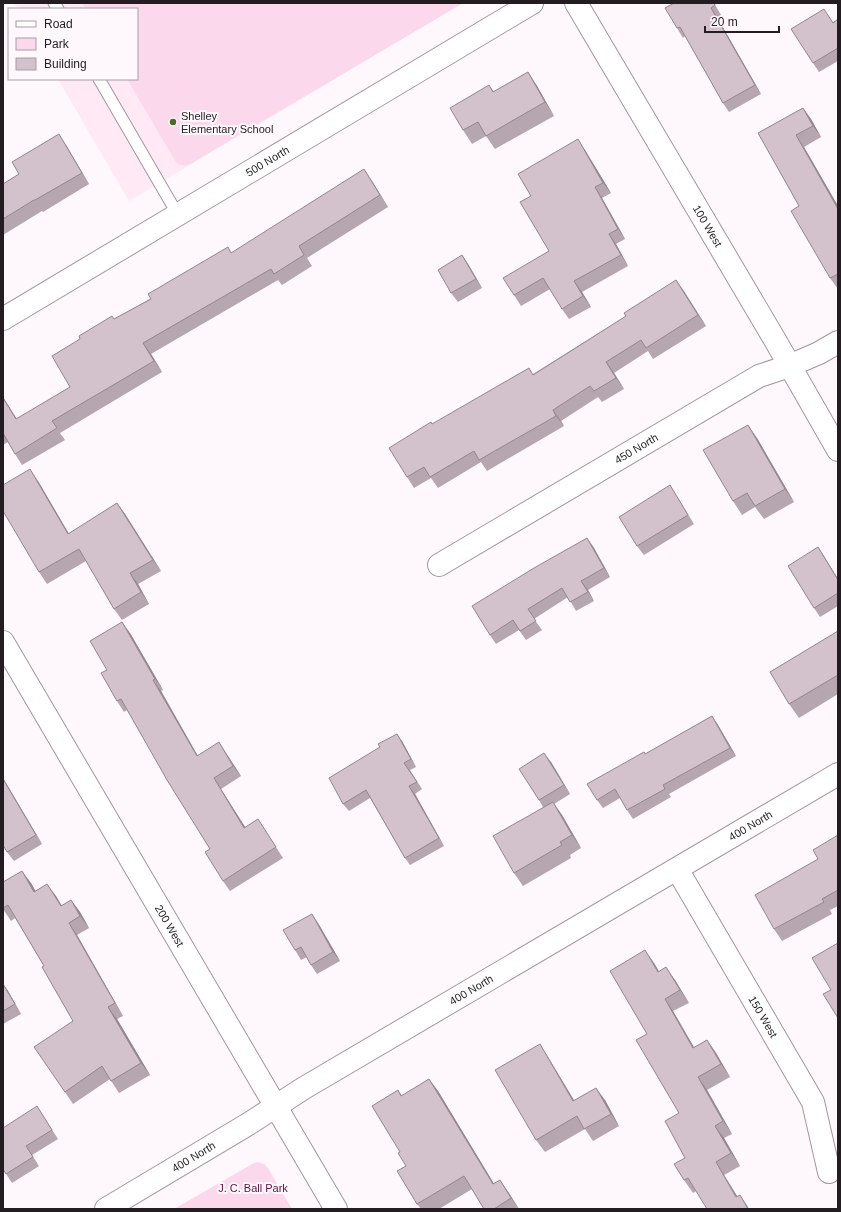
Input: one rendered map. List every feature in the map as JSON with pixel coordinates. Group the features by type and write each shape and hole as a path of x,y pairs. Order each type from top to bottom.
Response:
{"street":[{"name":"500 North","path":"3,318 532,3"},
{"name":"100 West","path":"576,3 775,340 838,450"},
{"name":"450 North","path":"439,564 759,376 819,354 838,342"},
{"name":"200 West","path":"3,642 336,1209"},
{"name":"400 North","path":"106,1209 250,1123 311,1084 838,774"},
{"name":"150 West","path":"677,869 813,1102 828,1172"}],"lane":[{"path":"100,80 178,215"}],"shaded area":[{"name":"Shelley Elementary School","path":"14,3 463,3 129,201 59,80 138,80 138,8 17,8"}],"green space":[{"name":"Shelley Elementary School","path":"82,3 463,3 185,166 177,164 128,80 138,80 138,8 85,8"},
{"name":"J. C. Ball Park","path":"258,1162 264,1164 268,1168 292,1209 174,1209 254,1163"}],"building":[{"path":"674,3 714,3 715,5 711,8 755,85 723,103 680,27 677,28 665,8"},
{"path":"824,9 833,23 838,19 838,48 813,63 791,29"},
{"path":"528,72 545,102 486,136 478,122 463,130 450,108 489,85 493,92"},
{"path":"803,108 813,126 796,135 838,209 838,274 830,278 791,211 799,206 758,133"},
{"path":"59,134 82,173 3,219 3,184 19,174 12,162"},
{"path":"578,139 603,183 595,187 618,229 609,234 621,255 574,281 583,296 562,309 543,278 514,295 503,278 549,251 520,202 531,196 518,174"},
{"path":"364,169 380,195 299,246 304,255 274,274 271,269 143,343 154,361 52,421 57,428 15,454 3,433 3,398 16,419 70,387 52,356 80,339 79,336 112,316 114,319 151,299 148,294 228,247 231,253"},
{"path":"462,255 476,279 451,293 438,270"},
{"path":"676,280 698,315 646,348 641,340 606,362 616,378 594,391 590,386 553,410 556,416 479,460 474,451 430,477 424,467 407,477 389,448 431,422 432,424 529,368 533,375 626,316 624,313"},
{"path":"748,425 785,489 755,506 747,493 733,501 703,450"},
{"path":"30,469 68,534 117,503 153,560 130,573 141,592 114,609 79,549 39,572 3,511 3,485"},
{"path":"670,485 688,515 637,546 619,517"},
{"path":"587,538 604,568 581,581 588,592 570,602 562,588 528,609 536,621 520,631 513,620 490,635 472,606"},
{"path":"818,547 838,580 838,593 814,608 788,566"},
{"path":"122,622 155,679 153,680 197,756 219,742 233,766 214,778 244,828 258,819 276,847 223,881 205,852 210,849 167,780 121,699 117,701 101,673 107,670 90,641"},
{"path":"838,631 838,675 789,704 770,672"},
{"path":"712,716 730,748 663,785 665,789 627,810 615,789 597,800 587,784 644,752 645,754"},
{"path":"397,734 411,759 404,763 417,782 409,786 439,838 405,858 366,790 343,804 329,778 380,747 378,744"},
{"path":"544,753 564,785 539,800 519,769"},
{"path":"3,779 36,835 7,852 3,845"},
{"path":"553,802 572,835 560,842 562,845 514,873 493,836"},
{"path":"838,835 838,890 822,899 824,902 774,929 755,895 818,859 813,850"},
{"path":"22,871 34,892 47,884 61,906 71,900 80,916 69,923 115,1003 108,1007 141,1063 111,1081 102,1066 65,1092 34,1047 73,1021 42,967 44,966 8,905 3,908 3,882"},
{"path":"312,914 333,952 311,965 301,947 295,950 283,930"},
{"path":"838,943 838,1018 823,994 831,990 812,958"},
{"path":"645,950 658,972 666,967 680,990 665,999 693,1048 707,1040 721,1064 698,1077 723,1121 715,1126 731,1153 716,1162 736,1197 740,1195 748,1209 707,1209 688,1178 684,1180 674,1164 685,1158 665,1121 679,1113 636,1040 647,1034 610,971"},
{"path":"3,984 15,1004 3,1011"},
{"path":"540,1044 573,1101 596,1088 611,1114 584,1129 577,1116 536,1140 495,1070"},
{"path":"429,1079 493,1184 500,1180 511,1198 494,1209 484,1209 464,1176 417,1204 397,1171 406,1166 398,1153 400,1152 372,1106 398,1090 401,1096"},
{"path":"37,1106 52,1130 26,1146 33,1157 6,1174 3,1169 3,1128"}],"place":[{"name":"Shelley Elementary School","path":"173,122"}]}
